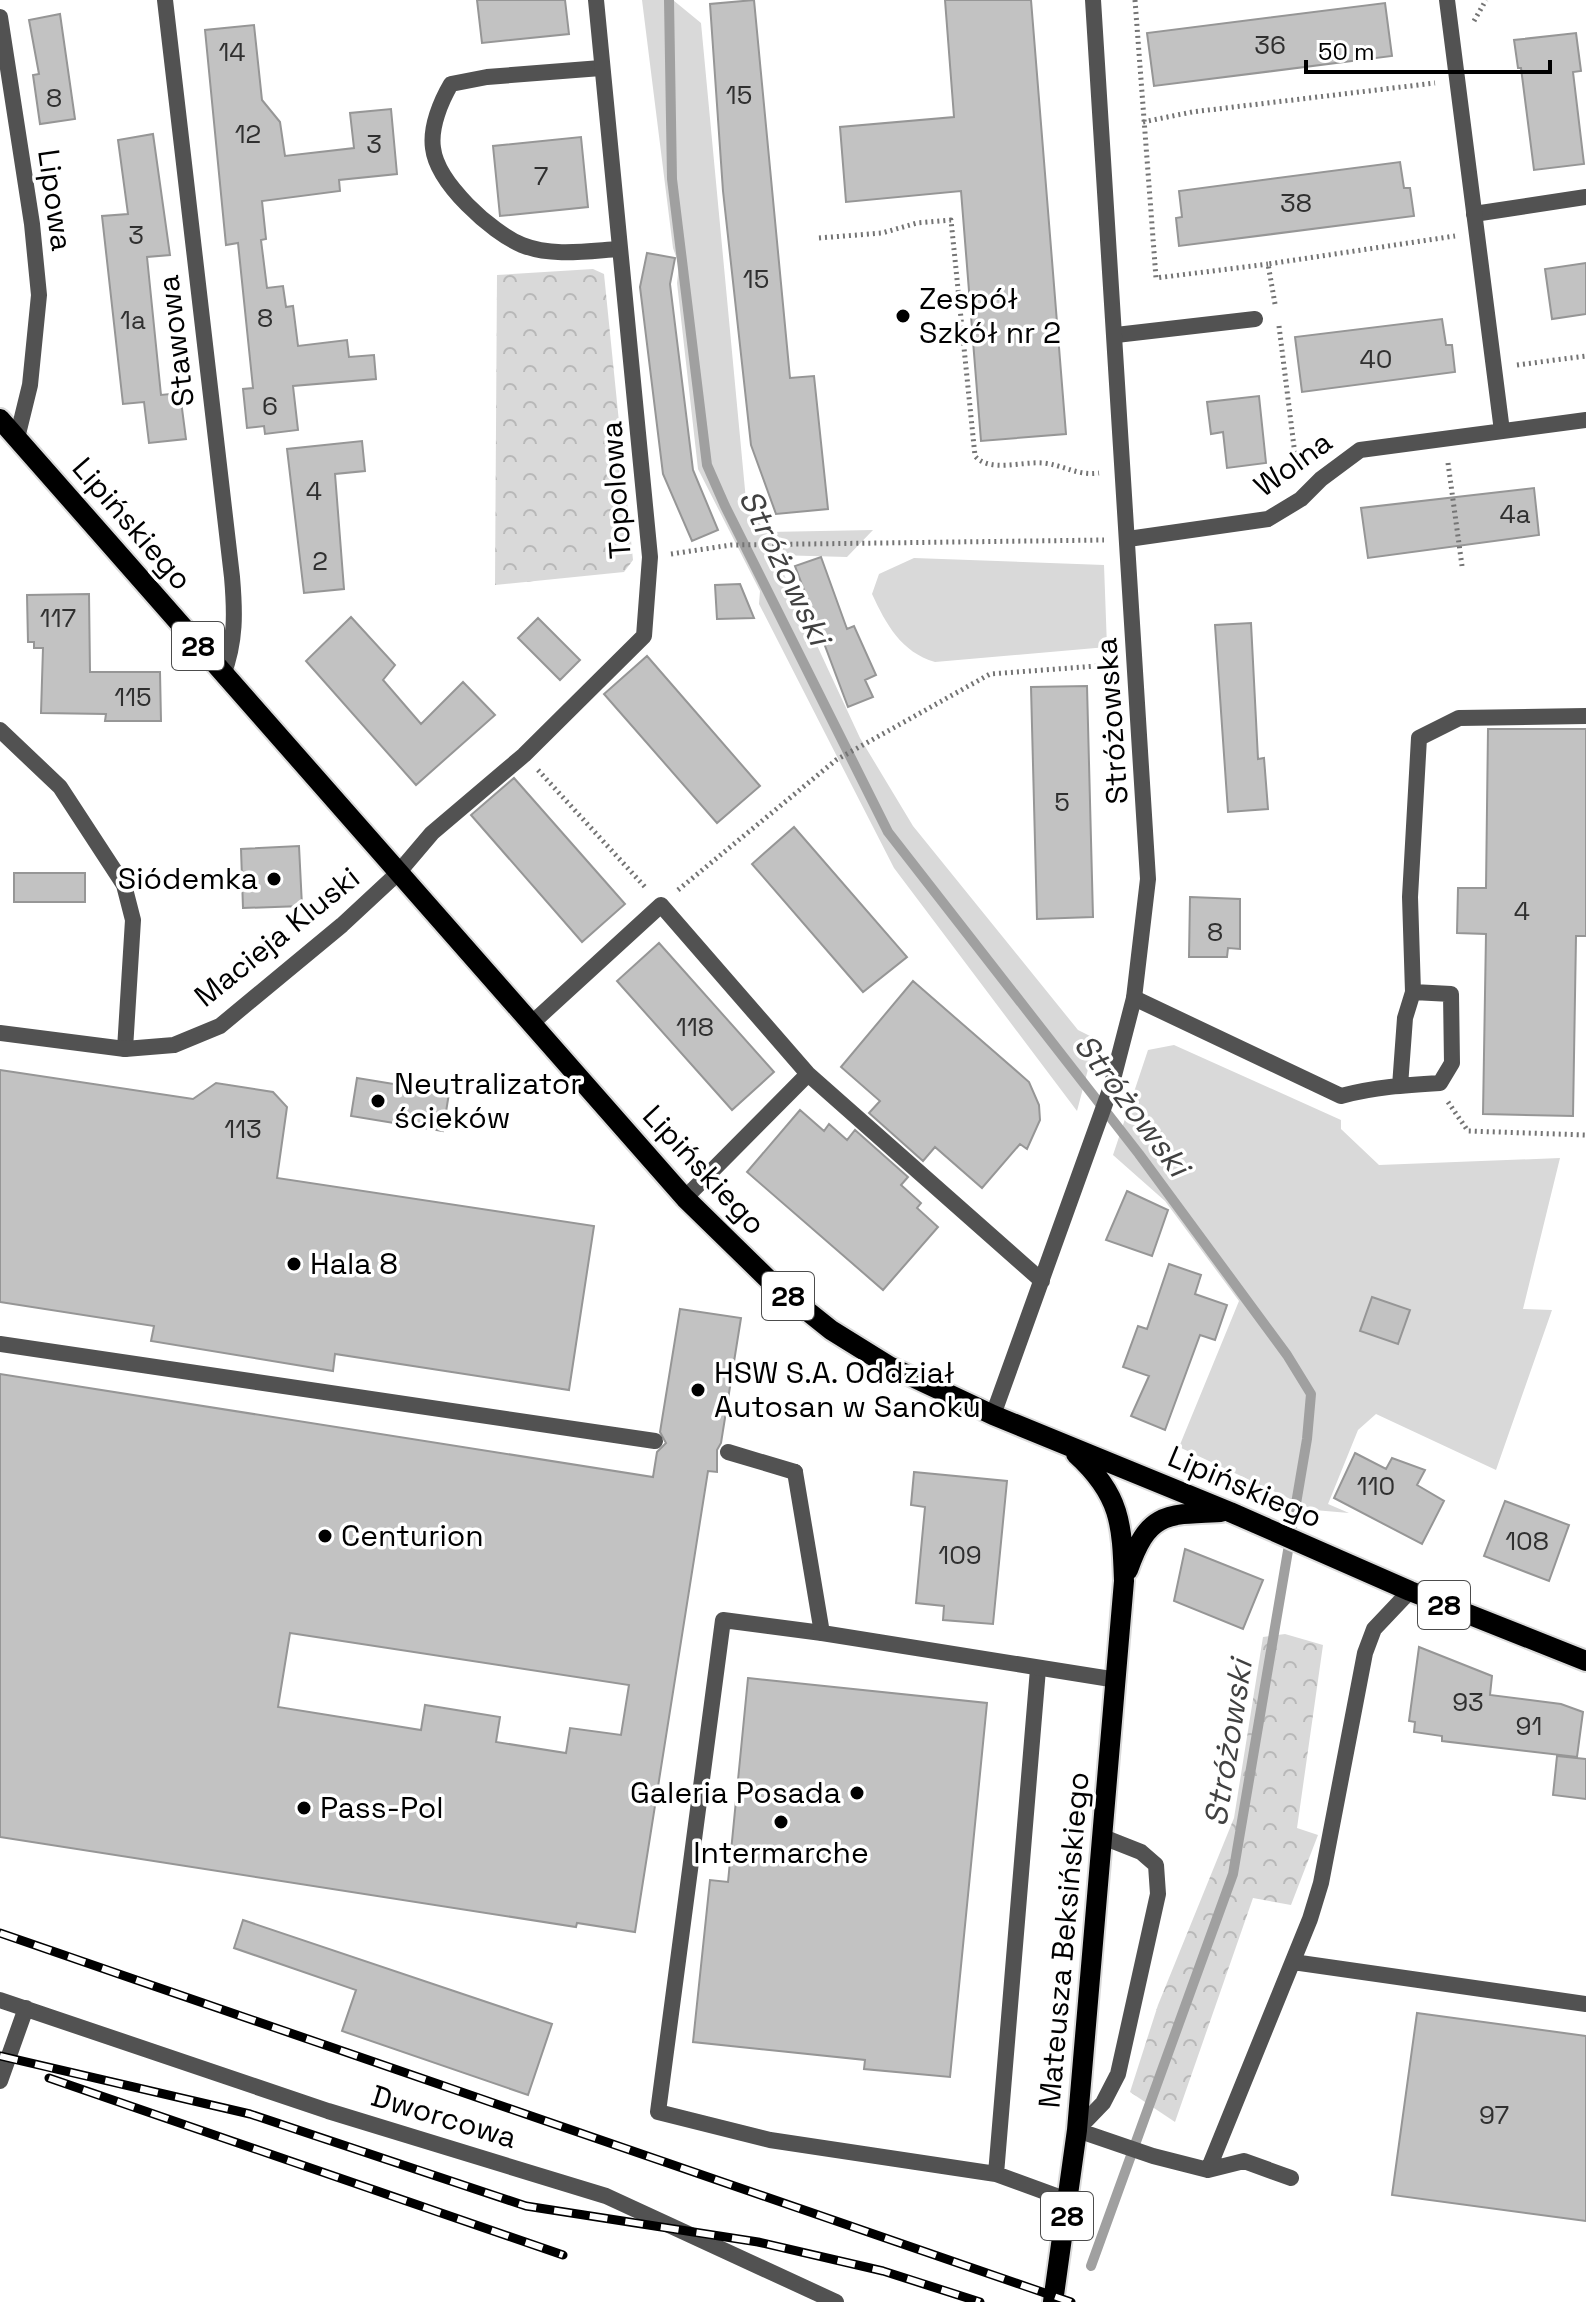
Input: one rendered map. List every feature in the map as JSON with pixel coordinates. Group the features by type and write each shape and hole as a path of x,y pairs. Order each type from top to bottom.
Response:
{"main road":[{"name":"Lipińskiego","path":"0,419 685,1198 771,1282 831,1330 889,1366 993,1415 1230,1512 1410,1591 1586,1661"},
{"name":"Mateusza Beksińskiego","path":"1053,2302 1070,2201 1077,2130 1124,1581 1120,1514 1109,1490 1094,1470 1064,1443"},
{"name":"Mateusza Beksińskiego","path":"1124,1581 1139,1540 1149,1527 1176,1515 1230,1512"}],"street":[{"name":"Stawowa","path":"165,0 236,623 232,654 223,675"},
{"name":"Topolowa","path":"398,873 432,833 524,755 644,636 650,557 629,313 619,249 596,0"},
{"name":"Stróżowska","path":"993,1415 1111,1087 1134,998 1148,879 1093,0"},
{"path":"1447,0 1502,431"},
{"name":"Lipowa","path":"0,17 32,224 39,295 30,385 17,438"},
{"path":"601,68 487,77 451,84 439,104 433,148 446,181 480,216 521,244 552,252 619,249"},
{"path":"1474,214 1586,197"},
{"path":"1116,335 1255,319"},
{"name":"Wolna","path":"1128,539 1268,519 1301,499 1321,479 1360,450 1586,420"},
{"path":"1400,1086 1405,1018 1413,992 1410,897 1419,738 1459,718 1586,716"},
{"path":"0,730 60,787 124,885 133,920 125,1049"},
{"name":"Macieja Kluski","path":"0,1033 125,1049 174,1045 220,1026 323,941 398,873"},
{"path":"531,1024 661,905 808,1074 1042,1281"},
{"path":"1134,998 1341,1096 1379,1086 1440,1083 1452,1063 1451,994 1413,992"},
{"path":"685,1198 808,1074"},
{"path":"0,1344 655,1441"},
{"path":"728,1452 795,1472 822,1633"},
{"path":"1208,2170 1293,1962 1321,1883 1365,1653 1374,1629 1410,1591"},
{"path":"1070,2201 996,2174 770,2140 658,2112 723,1620 1117,1680"},
{"path":"996,2174 1038,1669"},
{"path":"1103,1837 1141,1852 1156,1865 1158,1894 1118,2074 1103,2103 1077,2130 1153,2156 1208,2170 1244,2161 1291,2178"},
{"path":"1293,1962 1586,2004"},
{"name":"Dworcowa","path":"0,2000 328,2111 606,2196 836,2302"},
{"path":"0,2081 26,2008"}],"path":[{"path":"1135,0 1156,278 1477,233"},
{"path":"1143,122 1192,112 1456,80"},
{"path":"819,238 882,233 917,223 951,220 975,456 987,465 1045,463 1078,475 1100,473"},
{"path":"1268,264 1298,476"},
{"path":"1517,365 1586,356"},
{"path":"1447,458 1462,566"},
{"path":"650,557 731,545 1128,539"},
{"path":"524,755 661,905 836,760 990,674 1136,663"},
{"path":"1440,1083 1450,1107 1468,1131 1586,1135"}],"green space":[{"path":"642,0 673,0 701,23 747,511 768,532 873,530 847,557 775,555 860,738 913,826 1078,1030 1096,1039 1077,1111 894,868 759,604 760,591 698,469 677,283 679,265 673,248"},
{"path":"593,269 604,274 633,560 624,572 495,585 497,275"},
{"path":"914,558 1104,565 1107,647 935,662 923,657 896,636 872,594 879,574"},
{"path":"1174,1045 1341,1120 1341,1129 1379,1165 1560,1158 1523,1309 1552,1310 1496,1470 1376,1414 1358,1430 1328,1504 1349,1513 1314,1510 1179,1447 1239,1301 1165,1201 1113,1155 1148,1050"},
{"path":"1285,1634 1323,1645 1297,1828 1318,1835 1291,1905 1253,1898 1175,2122 1130,2092 1158,2005 1234,1818 1263,1637"}],"building":[{"path":"477,0 565,0 569,34 482,43"},
{"path":"754,0 790,378 814,376 828,509 776,514 751,445 723,191 710,4"},
{"path":"945,0 1031,0 1066,434 981,441 961,191 846,202 840,127 954,117"},
{"path":"1385,3 1392,56 1154,86 1147,33"},
{"path":"60,14 75,119 40,124 33,75 39,74 29,20"},
{"path":"254,25 262,100 280,122 285,156 354,148 350,113 391,109 397,174 339,180 340,191 262,201 266,239 261,240 267,288 283,286 286,307 293,306 298,346 347,340 349,357 374,355 376,379 293,386 298,430 265,434 264,426 247,428 243,389 253,388 238,243 226,245 205,30"},
{"path":"1576,33 1581,71 1573,72 1584,164 1534,170 1521,68 1518,68 1514,40"},
{"path":"153,134 170,255 147,257 161,395 180,393 186,439 149,443 144,402 123,404 102,216 128,214 118,140"},
{"path":"581,137 588,207 500,216 493,146"},
{"path":"1400,162 1404,188 1410,188 1414,216 1179,246 1176,218 1182,217 1179,191"},
{"path":"647,253 675,258 670,284 693,470 718,530 692,541 663,474 640,287"},
{"path":"1586,263 1586,314 1552,319 1545,269"},
{"path":"1442,319 1446,345 1452,345 1455,372 1302,392 1295,337"},
{"path":"1259,396 1266,463 1227,468 1223,432 1211,434 1207,402"},
{"path":"362,441 365,471 335,474 344,589 304,593 287,449"},
{"path":"1534,488 1539,535 1368,558 1361,508"},
{"path":"821,557 847,629 854,626 876,675 865,680 873,697 848,707 795,566"},
{"path":"740,584 754,618 717,619 715,585"},
{"path":"89,594 90,672 160,672 161,721 105,721 106,714 41,713 43,648 34,648 34,642 28,642 27,595"},
{"path":"351,617 395,665 383,680 421,724 463,682 495,715 416,785 306,661"},
{"path":"538,618 580,660 560,680 518,638"},
{"path":"1251,623 1258,759 1264,758 1268,809 1228,812 1215,625"},
{"path":"647,656 760,786 717,823 604,694"},
{"path":"1087,686 1093,917 1037,919 1031,687"},
{"path":"1488,729 1586,729 1586,936 1576,936 1573,1116 1483,1114 1486,934 1457,933 1458,888 1486,888"},
{"path":"514,778 625,904 582,942 471,815"},
{"path":"794,827 907,957 863,992 752,864"},
{"path":"299,846 302,906 243,908 241,849"},
{"path":"14,873 85,873 85,902 14,902"},
{"path":"1190,897 1240,899 1240,949 1228,948 1227,957 1189,957"},
{"path":"659,943 774,1072 732,1110 617,981"},
{"path":"913,981 1029,1082 1039,1105 1040,1120 1027,1149 1020,1144 982,1188 935,1147 923,1161 869,1113 880,1101 841,1067"},
{"name":"Hala 8","path":"0,1070 193,1099 216,1083 273,1092 287,1107 277,1178 594,1226 569,1390 335,1354 333,1371 151,1341 154,1326 0,1302"},
{"path":"357,1078 449,1093 443,1131 351,1116"},
{"path":"800,1110 824,1131 829,1124 847,1140 855,1130 908,1177 901,1185 921,1203 917,1208 938,1227 883,1290 747,1172"},
{"path":"1127,1191 1168,1210 1152,1256 1106,1240"},
{"path":"1169,1264 1201,1275 1195,1294 1227,1305 1215,1340 1200,1335 1165,1430 1131,1416 1149,1376 1123,1367 1138,1326 1147,1329"},
{"path":"1372,1297 1410,1310 1398,1344 1360,1331"},
{"path":"680,1309 741,1318 721,1443 717,1450 717,1472 708,1471 635,1932 577,1923 576,1927 0,1837 0,1374 653,1477 657,1452 666,1443 660,1432","holes":["290,1633 629,1685 621,1735 570,1728 566,1753 496,1742 500,1717 425,1705 421,1730 278,1707"]},
{"path":"1355,1453 1386,1469 1392,1458 1425,1470 1417,1485 1444,1501 1422,1544 1334,1498"},
{"path":"914,1472 1007,1481 993,1624 943,1620 944,1606 916,1603 925,1507 911,1505"},
{"path":"1505,1501 1569,1525 1549,1581 1484,1556"},
{"path":"1185,1549 1263,1580 1243,1629 1174,1601"},
{"path":"1419,1647 1492,1676 1490,1695 1561,1704 1583,1712 1577,1757 1442,1741 1442,1736 1414,1732 1415,1722 1409,1721"},
{"name":"Galeria Posada","path":"748,1678 987,1703 950,2077 864,2069 865,2060 693,2042 710,1880 728,1882"},
{"path":"1557,1756 1586,1759 1586,1799 1553,1795"},
{"path":"243,1920 552,2024 528,2095 342,2031 356,1990 234,1948"},
{"path":"1417,2013 1586,2036 1586,2221 1392,2195"}],"waterway":[{"name":"Stróżowski","path":"669,0 672,179 707,465 725,506 888,832 1139,1154 1287,1355 1311,1394 1307,1439 1233,1874 1091,2266"}],"railway":[{"path":"0,1933 1071,2302"},
{"path":"0,2056 250,2114 526,2206 758,2242 883,2271 980,2302"},
{"path":"49,2078 563,2255"}],"place":[{"name":"Zespół Szkół nr 2","path":"903,316"},
{"name":"Siódemka","path":"274,879"},
{"name":"Neutralizator ścieków","path":"378,1101"},
{"name":"Hala 8","path":"294,1264"},
{"name":"HSW S.A. Oddział Autosan w Sanoku","path":"698,1390"},
{"name":"Centurion","path":"325,1536"},
{"name":"Galeria Posada","path":"857,1793"},
{"name":"Pass-Pol","path":"304,1808"},
{"name":"Intermarche","path":"781,1822"}]}
